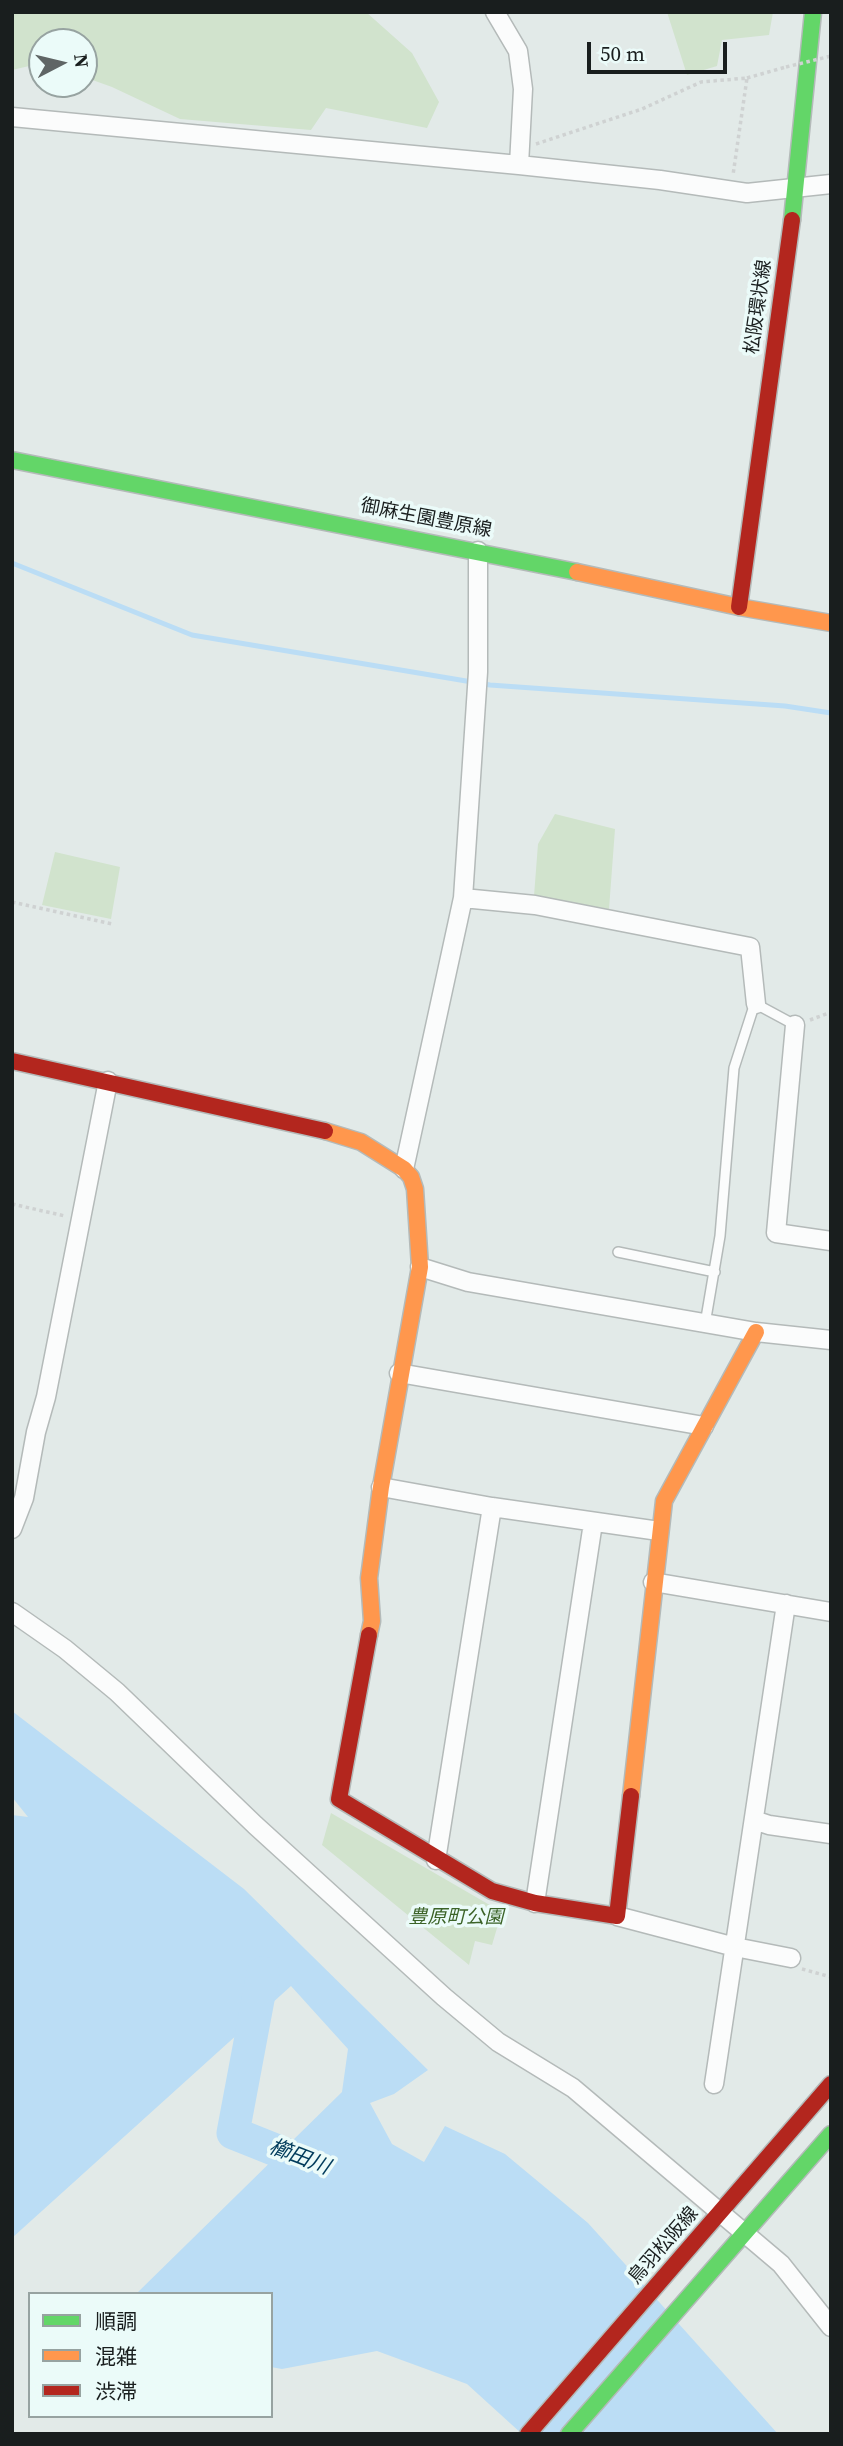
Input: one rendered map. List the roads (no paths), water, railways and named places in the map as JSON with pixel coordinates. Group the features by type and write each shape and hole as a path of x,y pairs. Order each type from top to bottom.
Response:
{"main road":[{"name":"松阪環状線","path":"739,607 796,188 813,12"},
{"name":"御麻生園豊原線","path":"12,460 478,551 739,607 831,623"},
{"path":"12,1060 334,1132 361,1143 404,1169 415,1189 420,1267 399,1373 381,1487 369,1578 372,1621 338,1800 492,1891 535,1903 617,1916 664,1501 756,1332"},
{"name":"鳥羽松阪線","path":"528,2434 831,2084"},
{"path":"569,2434 831,2134"}],"street":[{"path":"495,12 517,51 523,89 519,158"},
{"path":"12,117 519,158 747,193 831,184"},
{"path":"404,1169 463,898 477,696 478,551"},
{"path":"463,898 535,905 750,947 756,1004"},
{"path":"795,1026 776,1233 831,1241"},
{"path":"12,1529 24,1498 36,1432 46,1397 108,1082"},
{"path":"420,1267 468,1282 705,1324 831,1340"},
{"path":"399,1373 704,1426"},
{"path":"381,1487 492,1507 659,1531"},
{"path":"436,1860 492,1507"},
{"path":"535,1903 593,1522"},
{"path":"653,1582 831,1612"},
{"path":"714,2084 786,1604"},
{"path":"12,1612 65,1649 117,1692 256,1825 444,1997 498,2042 573,2088 780,2264 831,2327"},
{"path":"754,1820 769,1825 831,1833"},
{"path":"617,1916 735,1947 791,1958"}],"lane":[{"path":"705,1324 720,1236 734,1068 756,1004 795,1026"},
{"path":"618,1252 715,1272"}],"water":[{"path":"12,1711 244,1889 428,2070 394,2094 370,2103 392,2144 424,2162 445,2126 505,2154 588,2223 778,2434 522,2434 467,2384 377,2351 282,2369 273,2367 273,2292 138,2292 342,2092 348,2049 291,1986 12,2238 12,1815 28,1817 12,1797"}],"waterway":[{"path":"12,563 192,635 490,685 785,706 831,713"},
{"name":"櫛田川","path":"263,1973 233,2133 323,2169"}],"park label":[{"name":"豊原町公園","path":"456,1918"}]}
